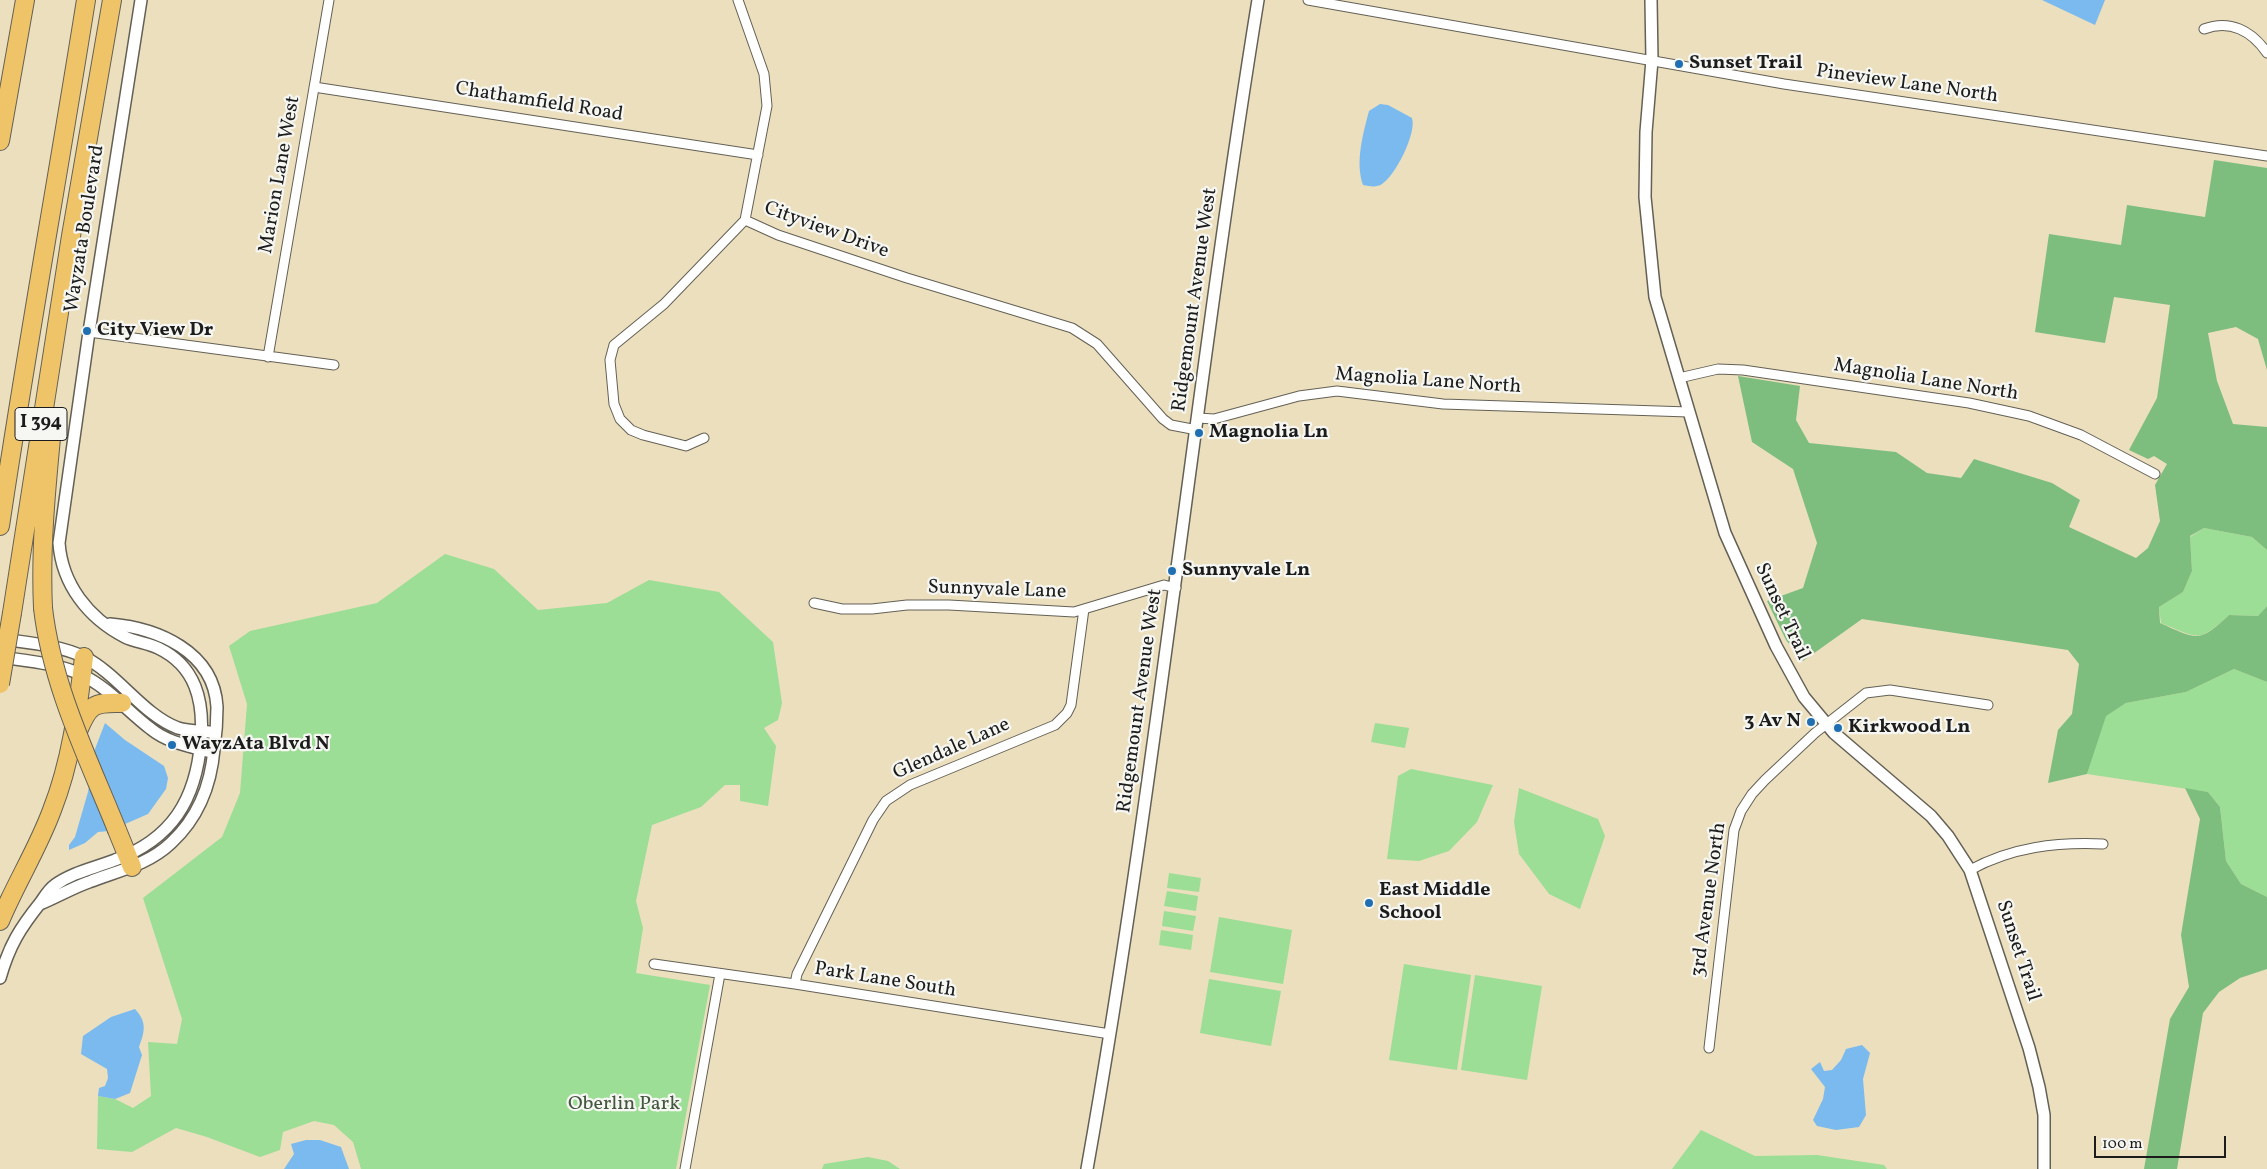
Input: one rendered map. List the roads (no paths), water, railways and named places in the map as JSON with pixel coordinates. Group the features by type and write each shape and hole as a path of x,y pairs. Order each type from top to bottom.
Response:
{"highway":[{"path":"0,141 25,0"},
{"path":"50,223 75,0"},
{"name":"I 394","path":"0,526 25,360 50,223 86,0"},
{"name":"I 394","path":"0,685 71,236 112,0"},
{"path":"71,236 44,514 41,565 43,608 60,688 130,861"},
{"path":"0,920 52,810 68,757 84,657"},
{"path":"68,757 90,708 101,702 122,702"}],"street":[{"name":"Wayzata Boulevard","path":"130,861 160,834 184,806 198,771 202,731 200,697 196,686 181,663 164,651 126,637 87,608 68,582 58,543 88,332 141,0"},
{"name":"Marion Lane West","path":"268,356 329,0"},
{"path":"738,0 764,74 767,91 766,121 745,220"},
{"name":"Ridgemount Avenue West","path":"1087,1169 1110,1034 1176,588 1198,418 1258,0"},
{"name":"Pineview Lane North","path":"1308,0 1784,84 2267,156"},
{"name":"Sunset Trail","path":"1651,0 1652,60 1646,132 1645,197 1655,297 1732,552 1793,679 1826,724 1931,816 1948,836 1970,870 2029,1048 2039,1087 2044,1115 2044,1169"},
{"path":"2204,29 2218,24 2231,26 2247,33 2267,53"},
{"name":"Chathamfield Road","path":"314,87 758,155"},
{"name":"Cityview Drive","path":"704,438 686,446 631,430 620,419 614,404 610,360 614,345 664,304 745,220 778,235 890,272 1072,328 1097,344 1163,419 1171,425 1197,430"},
{"path":"88,332 334,364"},
{"name":"Magnolia Lane North","path":"1679,378 1718,369 1743,370 1969,404 2029,416 2061,426 2155,474"},
{"name":"Magnolia Lane North","path":"1198,418 1214,419 1299,396 1337,391 1443,404 1689,412"},
{"name":"Sunnyvale Lane","path":"814,603 842,609 872,609 907,605 949,605 1061,612 1084,609 1097,603 1164,585 1176,588"},
{"name":"Glendale Lane","path":"795,984 797,974 849,867 873,820 886,801 910,785 1055,725 1067,714 1084,609"},
{"name":"Wayzata Boulevard","path":"0,978 18,930 54,885 67,878 130,861 164,848 185,829 206,791 214,753 217,706 209,680 192,656 180,645 159,634 128,626 108,624"},
{"path":"0,639 57,648 84,657 114,678 166,722 179,728 216,732"},
{"path":"0,657 54,666 82,675 122,702 152,730 175,742 214,753"},
{"name":"3rd Avenue North","path":"1709,1048 1734,830 1741,812 1752,794 1826,724 1866,693 1890,690 1988,705"},
{"path":"1970,870 2009,853 2049,844 2103,844"},
{"name":"Park Lane South","path":"654,964 795,984 1110,1034"},
{"path":"685,1169 720,974"}],"water":[{"path":"2042,0 2105,0 2095,25"},
{"path":"1380,104 1388,105 1412,118 1413,125 1404,154 1393,172 1382,184 1377,186 1363,185 1360,167 1362,138 1369,111"},
{"path":"105,723 125,740 164,766 168,778 166,789 148,814 109,831 98,832 85,843 69,850 69,845 75,837 88,792 95,749"},
{"path":"135,1009 142,1018 144,1031 139,1047 142,1055 130,1093 115,1099 98,1096 99,1088 105,1086 108,1078 107,1069 81,1054 83,1036 111,1017"},
{"path":"1862,1045 1870,1053 1863,1079 1866,1115 1859,1127 1836,1130 1817,1126 1813,1120 1823,1099 1825,1087 1811,1069 1820,1062 1824,1071 1832,1070 1841,1060 1846,1049"},
{"path":"306,1140 320,1140 341,1147 349,1169 284,1169 294,1154 291,1144"}],"place":[{"name":"Sunset Trail","path":"1679,64"},
{"name":"City View Dr","path":"87,331"},
{"name":"Magnolia Ln","path":"1199,433"},
{"name":"Sunnyvale Ln","path":"1172,571"},
{"name":"3 Av N","path":"1811,722"},
{"name":"Kirkwood Ln","path":"1838,728"},
{"name":"WayzAta Blvd N","path":"172,745"},
{"name":"East Middle School","path":"1369,903"}],"park label":[{"name":"Oberlin Park","path":"624,1105"}]}
